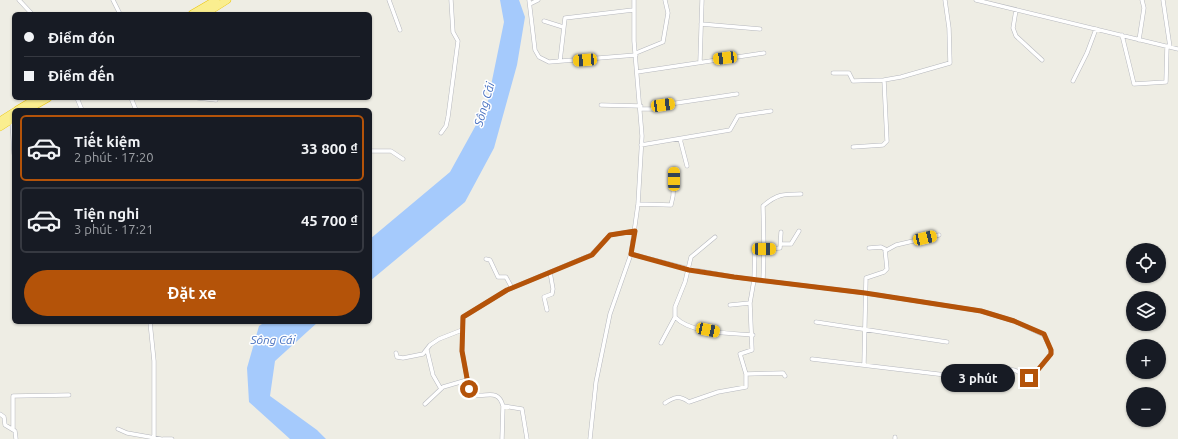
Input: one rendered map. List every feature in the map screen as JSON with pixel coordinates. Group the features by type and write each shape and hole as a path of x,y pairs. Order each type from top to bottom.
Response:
{"highway":[{"path":"195,12 216,0"},
{"path":"208,12 227,0"},
{"path":"20,108 34,100"},
{"path":"30,108 44,100"},
{"path":"0,121 12,116"},
{"path":"0,127 12,117"}],"street":[{"path":"19,0 30,12"},
{"path":"113,0 119,12"},
{"path":"389,0 400,30"},
{"path":"441,133 446,126 448,117 457,56 458,41 453,32 451,0"},
{"path":"538,0 530,2 536,54 549,62 636,54 663,42 668,13 665,0"},
{"path":"590,439 596,382 610,314 631,254 638,204 641,108 637,72 633,10 634,0"},
{"path":"700,61 702,0"},
{"path":"833,73 849,73 853,82 884,80 901,77 950,63 949,28 945,0"},
{"path":"976,0 1178,49"},
{"path":"1139,40 1144,8 1142,0"},
{"path":"1122,36 1134,84 1166,82 1169,47 1163,0"},
{"path":"560,61 565,18 633,10"},
{"path":"1016,10 1014,32 1016,36 1042,60"},
{"path":"544,21 563,27"},
{"path":"701,24 760,29"},
{"path":"1073,81 1087,53 1096,29"},
{"path":"637,72 700,61 764,53"},
{"path":"853,147 883,145 887,141 884,80"},
{"path":"601,105 654,109 663,105 737,94"},
{"path":"641,145 730,130 738,116 771,111"},
{"path":"680,139 687,166"},
{"path":"372,151 391,151 403,159"},
{"path":"638,204 671,205 674,196 674,171"},
{"path":"763,281 763,206 777,196 786,193 801,194"},
{"path":"502,439 503,406 499,397 496,395 480,396 471,392 467,380 462,351 463,317 512,288 592,255 610,235 635,231"},
{"path":"781,244 791,244 799,231"},
{"path":"665,403 676,397 683,398 689,402 718,392 744,389 746,385 746,374 740,354 752,351 753,334 750,303 754,280 755,251 780,248 781,232"},
{"path":"885,250 896,245 939,235"},
{"path":"661,343 675,317 676,307 693,255 715,237"},
{"path":"869,248 883,247 885,250"},
{"path":"864,364 866,277 886,271 885,250"},
{"path":"631,254 689,270 754,280 865,293 981,311 1014,321 1044,334 1051,350 1051,354 1032,377 1026,377 1020,372 1010,369 1006,370"},
{"path":"486,260 490,260 498,277 506,277 512,288"},
{"path":"547,310 544,297 552,294 553,289 550,272"},
{"path":"730,305 750,303"},
{"path":"675,317 687,326 696,328 719,333 753,334"},
{"path":"816,322 947,342"},
{"path":"150,324 154,361 154,439"},
{"path":"396,353 397,357 403,358 423,354 439,339 462,330"},
{"path":"427,350 433,375 441,388"},
{"path":"812,359 864,364 946,375"},
{"path":"746,374 783,373 785,376"},
{"path":"426,404 441,388 467,380"},
{"path":"13,430 13,396 69,395"},
{"path":"503,406 518,407 523,410 527,439"},
{"path":"0,414 4,417 5,426 16,432 16,439"},
{"path":"118,429 127,433 154,439 172,439"}],"water":[{"name":"Sông Cái","path":"500,0 519,0 525,17 517,65 494,148 465,202 372,279 372,237 450,172 487,105 504,22"},
{"name":"Sông Cái","path":"262,324 316,324 275,361 270,396 317,430 326,439 290,439 249,402 247,368 259,326"}],"route":[{"path":"469,389 462,351 463,317 507,290 594,254 610,235 618,235 635,231 631,254 689,270 754,280 865,293 981,311 1014,321 1044,334 1051,350 1051,354 1032,377 1029,378"}]}
